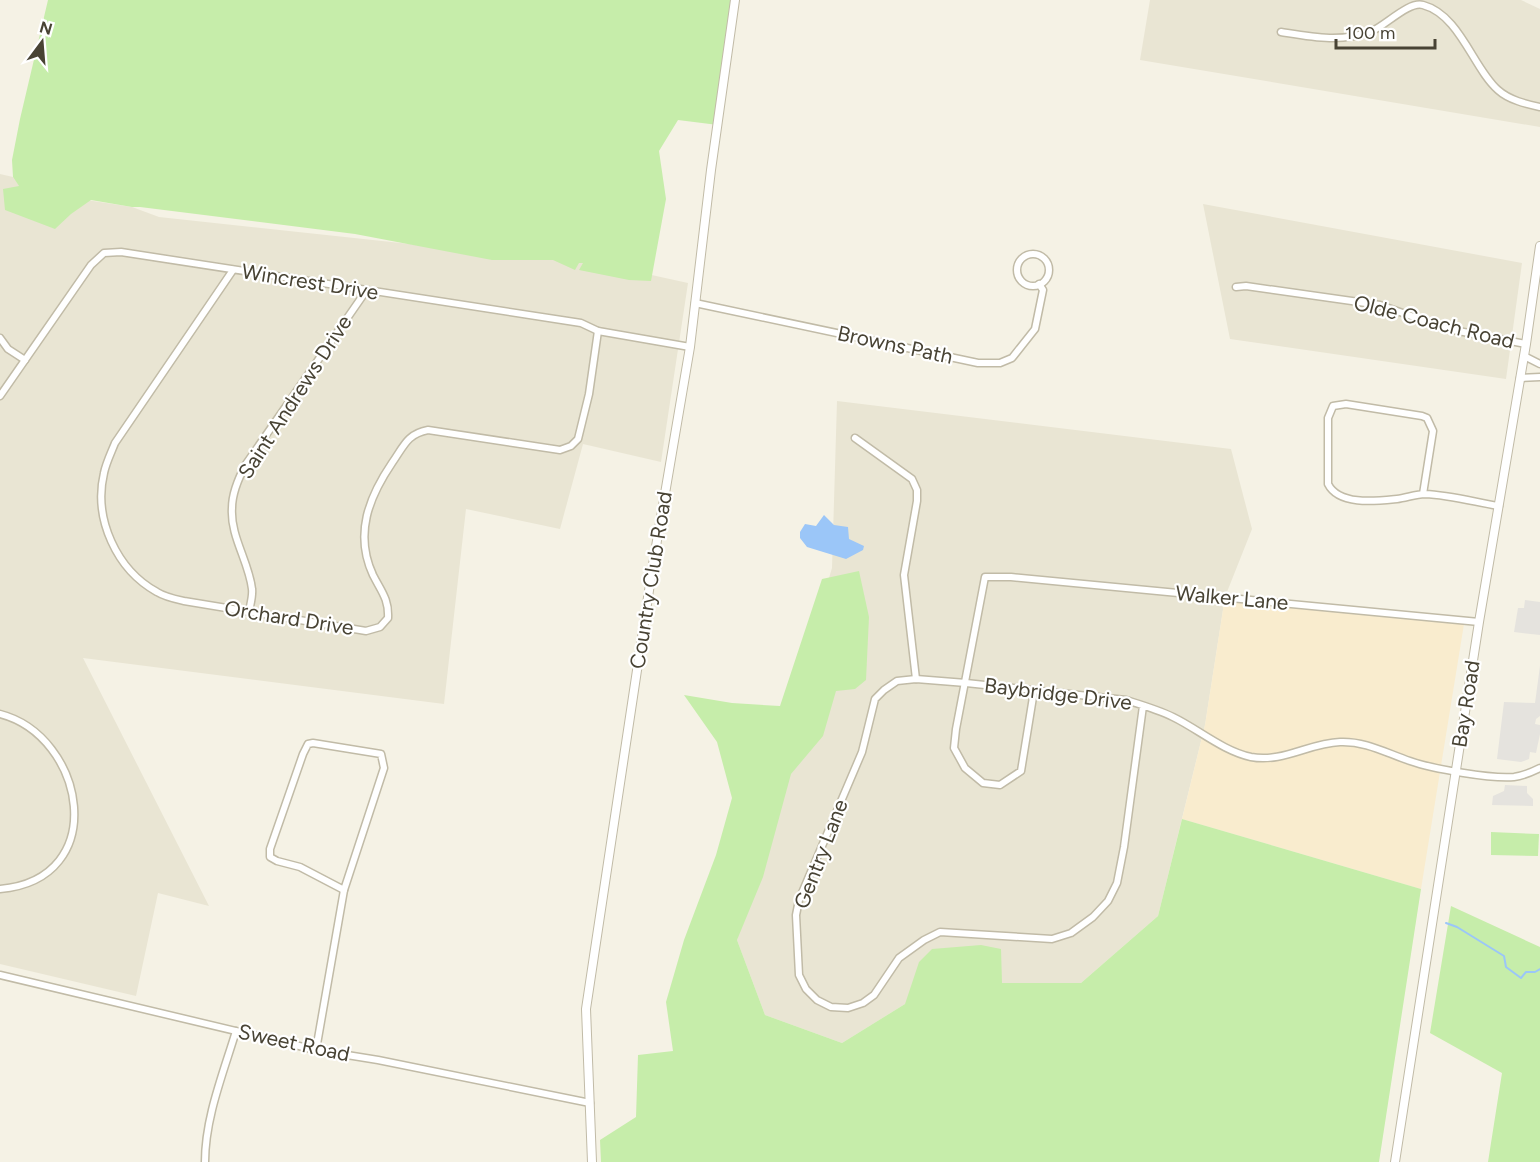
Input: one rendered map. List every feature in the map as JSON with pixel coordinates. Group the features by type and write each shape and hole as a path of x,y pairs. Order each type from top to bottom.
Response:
{"street":[{"name":"Country Club Road","path":"592,1162 586,1009 653,564 690,347 711,170 735,0"},
{"path":"1281,32 1330,39 1346,38 1374,30 1414,4 1427,6 1457,31 1475,55 1489,80 1499,91 1509,98 1540,107"},
{"name":"Bay Road","path":"1395,1162 1540,246"},
{"name":"Wincrest Drive","path":"0,396 91,265 104,253 121,252 581,323 598,331 690,347"},
{"name":"Browns Path","path":"1026,255 1038,255 1047,264 1047,276 1039,285 1027,285 1018,276 1018,264 1026,255"},
{"name":"Orchard Drive","path":"233,270 115,443 104,474 101,506 107,535 122,561 158,593 184,602 366,631 380,627 388,618 389,605 366,556 364,530 369,505 377,485 407,441 416,432 428,430 560,450 571,446 578,439 589,394 598,331"},
{"name":"Browns Path","path":"695,303 978,363 1000,363 1012,358 1035,329 1043,290 1039,285"},
{"name":"Olde Coach Road","path":"1236,287 1246,286 1380,305 1448,329 1526,344"},
{"name":"Saint Andrews Drive","path":"249,612 252,592 250,577 233,523 232,508 240,476 366,291"},
{"path":"0,338 8,349 25,360"},
{"path":"1524,356 1540,364"},
{"path":"1520,378 1540,377"},
{"path":"1423,494 1433,431 1427,418 1346,404 1333,406 1328,418 1328,484 1332,491 1342,497 1377,500 1423,494 1499,506"},
{"path":"855,438 912,479 917,490 904,575 916,679"},
{"name":"Walker Lane","path":"985,577 1057,581 1479,622"},
{"name":"Baybridge Drive","path":"985,577 966,683 1126,700 1172,716 1235,752 1265,759 1289,755 1323,744 1340,742 1369,745 1412,762 1494,776 1515,777 1540,768"},
{"name":"Gentry Lane","path":"966,683 916,679 897,681 875,699 862,752 799,900 796,915 799,975 806,989 817,1000 831,1007 848,1008 863,1003 874,995 898,958 940,932 1052,939 1071,933 1093,917 1108,901 1117,883 1143,706"},
{"path":"966,683 954,748 965,768 984,783 1000,785 1021,771 1034,691"},
{"path":"0,714 27,726 44,741 62,766 73,795 75,822 70,844 58,863 40,878 17,888 0,889"},
{"path":"316,1050 344,890 384,768 381,754 308,744 270,849 270,857 300,867 344,890"},
{"name":"Sweet Road","path":"0,975 316,1050 378,1060 590,1103"},
{"path":"205,1162 205,1142 236,1031"}],"shaded area":[{"path":"1150,0 1521,0 1540,9 1540,127 1140,60"},
{"path":"0,174 13,177 22,190 132,207 159,217 606,265 688,283 661,462 583,444 560,529 466,509 444,704 83,658 209,906 158,893 136,996 0,964"},
{"path":"1203,204 1522,263 1506,379 1230,339"},
{"path":"837,401 1231,449 1252,529 1225,597 1205,725 1158,916 1081,983 1002,983 905,1004 842,1043 765,1015 737,940 786,723 832,568"},
{"path":"1225,597 1464,624 1421,889 1182,819 1205,725"},
{"path":"1525,600 1540,602 1540,635 1514,632 1518,608 1524,608"},
{"path":"1540,666 1540,716 1536,719 1535,724 1540,725 1540,734 1536,753 1530,752 1529,759 1521,762 1497,759 1504,702 1535,703"},
{"path":"1505,785 1527,786 1527,793 1533,799 1533,806 1492,805 1493,796 1504,791"}],"green space":[{"path":"48,0 735,0 718,125 678,120 659,151 666,199 651,281 629,280 579,270 583,263 579,263 575,270 553,260 492,260 355,234 91,200 55,229 5,210 3,189 19,186 13,177 12,160"},
{"path":"859,571 869,617 866,680 855,689 836,691 823,736 791,774 763,877 737,940 765,1015 842,1043 905,1004 919,962 932,949 981,945 1001,949 1002,983 1081,983 1158,916 1182,819 1421,889 1379,1162 601,1162 600,1140 636,1117 638,1055 673,1051 666,1002 684,940 716,855 732,798 717,742 684,695 732,703 780,706 822,579"},
{"path":"1491,832 1539,834 1538,856 1491,855"},
{"path":"1451,906 1540,947 1540,1162 1488,1162 1502,1073 1430,1033"}],"water":[{"path":"824,515 834,525 848,527 849,539 864,546 863,550 846,559 807,547 800,538 800,532 805,524 816,526"}],"waterway":[{"path":"1446,923 1457,927 1504,956 1506,967 1521,978 1526,972 1535,972 1540,969"}]}
